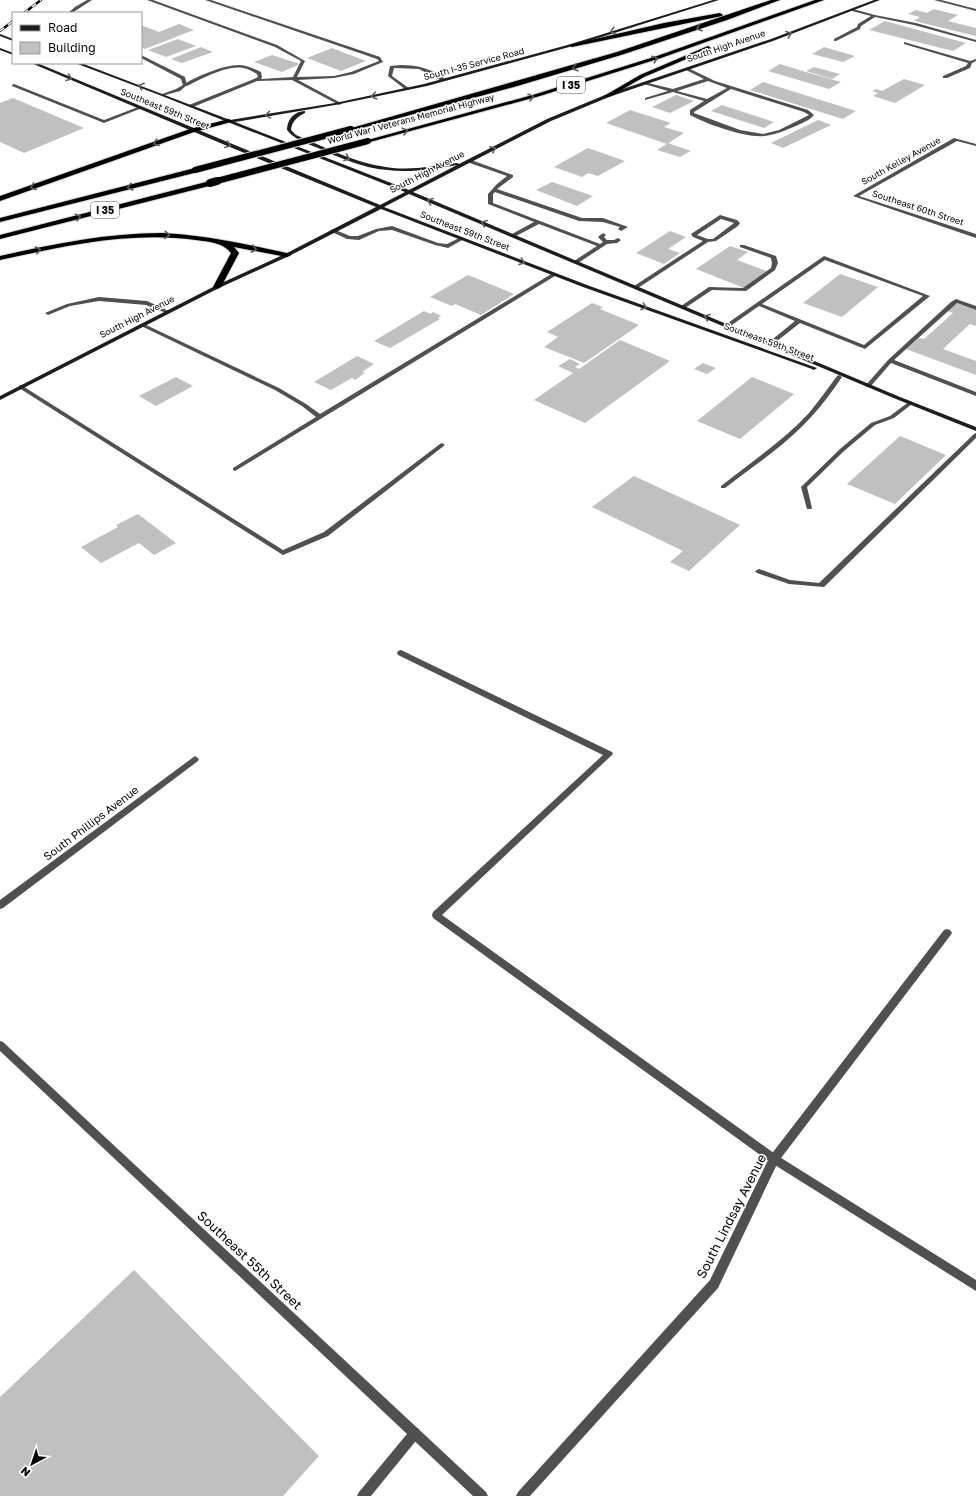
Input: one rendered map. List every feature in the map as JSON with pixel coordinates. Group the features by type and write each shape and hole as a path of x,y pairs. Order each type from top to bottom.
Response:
{"highway":[{"name":"World War I Veterans Memorial Highway","path":"0,220 458,101 578,67 749,11 777,0"},
{"name":"World War I Veterans Memorial Highway","path":"0,238 368,142 581,82 659,57 821,0"},
{"path":"572,45 686,20 749,11"},
{"path":"607,96 642,76 673,64 770,19"},
{"path":"0,199 192,130 229,121"},
{"path":"0,258 65,244 107,237 163,235 221,242 287,255"},
{"path":"217,287 235,253 231,248 221,242"}],"main road":[{"name":"South I-35 Service Road","path":"229,121 339,104 408,89 572,45 717,0"},
{"name":"South High Avenue","path":"0,398 217,287 333,232 550,120 607,96 878,0"},
{"path":"0,35 12,40"},
{"path":"0,49 12,54"},
{"name":"Southeast 59th Street","path":"35,64 380,207 553,275 898,398"},
{"name":"Southeast 59th Street","path":"80,64 164,95 408,192 868,386 976,429"},
{"path":"307,109 294,116 289,123 289,130 294,136 369,165 401,170 434,168 467,162"}],"street":[{"path":"71,12 90,0"},
{"path":"148,0 276,46 303,61 294,78"},
{"path":"207,0 379,58 381,62 392,67 412,66 425,68 444,80"},
{"path":"936,0 976,10"},
{"path":"853,10 874,16 916,24 976,41"},
{"path":"835,40 859,28 859,25 874,16"},
{"path":"905,44 970,62 976,60"},
{"path":"142,57 183,78 185,85"},
{"path":"191,106 256,80 334,77 352,74 381,62"},
{"path":"945,76 968,67 970,62"},
{"path":"164,95 229,67 245,67 259,73 260,77 256,80"},
{"path":"392,67 390,76 408,89"},
{"path":"688,68 709,79 732,88 806,111 812,115 810,118 773,133 763,135 751,134 697,117 692,114 692,110 732,88"},
{"path":"294,78 339,104"},
{"path":"647,99 709,79"},
{"path":"646,83 708,101"},
{"path":"14,85 104,122 140,108"},
{"name":"South Kelley Avenue","path":"855,196 956,139 976,145"},
{"path":"467,162 511,176 490,194 491,204 505,207 550,224 601,246"},
{"path":"494,190 562,216 581,220 603,220 625,227 621,229"},
{"name":"Southeast 60th Street","path":"855,196 976,236"},
{"path":"636,287 707,241 714,240 737,223 735,221 720,217 694,234 695,236 707,241"},
{"path":"514,236 539,221"},
{"path":"612,228 613,227 628,232 626,234"},
{"path":"333,232 349,238 359,238 378,230 392,228 437,244 448,246 461,239"},
{"path":"603,235 601,237 606,242"},
{"path":"576,262 606,242 615,242 618,240"},
{"path":"683,307 711,288 744,290 773,269 775,263 774,257 742,246"},
{"path":"727,326 758,304 824,258 927,296 865,347 758,304"},
{"path":"236,469 553,275"},
{"path":"48,313 69,305 99,299 147,303 168,312"},
{"path":"868,386 890,361 955,301 976,308"},
{"path":"770,344 799,321"},
{"path":"142,325 278,389 320,417"},
{"path":"890,361 976,394"},
{"path":"723,487 789,435 806,419 820,404 839,377"},
{"path":"21,387 283,553 326,534 442,445"},
{"path":"809,508 804,487 842,450 873,424 892,417 910,403"},
{"path":"759,571 789,582 821,585 976,434"},
{"path":"401,653 609,754 436,915 774,1159 976,1286"},
{"name":"South Phillips Avenue","path":"0,905 195,759"},
{"name":"South Lindsay Avenue","path":"522,1496 714,1284 774,1159 947,933"},
{"name":"Southeast 55th Street","path":"0,1045 482,1496"},
{"path":"363,1496 415,1433"}],"building":[{"path":"934,9 958,15 948,21 976,28 976,36 914,21 920,17 908,14 916,10 927,13"},
{"path":"885,21 966,43 953,51 869,30"},
{"path":"179,24 194,30 145,49 142,48 142,25 159,32"},
{"path":"178,39 196,46 166,57 148,50"},
{"path":"201,47 213,52 182,63 171,59"},
{"path":"824,47 855,56 843,62 812,54"},
{"path":"332,48 366,61 341,71 307,58"},
{"path":"272,55 300,64 282,72 254,62"},
{"path":"780,64 841,82 829,89 768,71"},
{"path":"814,67 840,74 832,79 806,71"},
{"path":"904,79 925,85 895,103 873,96 878,93 872,91 876,89 882,91"},
{"path":"763,82 856,111 843,119 750,90"},
{"path":"676,95 694,101 670,113 652,107"},
{"path":"13,98 84,128 24,153 0,142 0,103"},
{"path":"722,105 774,122 764,128 711,111"},
{"path":"630,110 671,123 664,127 684,133 667,144 606,123"},
{"path":"818,120 831,125 783,148 771,143"},
{"path":"668,143 691,151 680,157 657,150"},
{"path":"588,148 625,161 598,176 588,173 582,177 554,167"},
{"path":"552,182 593,196 577,206 536,190"},
{"path":"670,231 686,237 668,249 680,253 664,264 636,253"},
{"path":"730,246 748,252 737,260 767,271 744,288 696,269"},
{"path":"840,274 878,287 842,317 803,303"},
{"path":"468,275 514,294 481,315 455,304 452,306 430,297"},
{"path":"592,303 603,307 600,309 639,325 584,363 544,347 558,337 547,332"},
{"path":"956,303 976,310 976,326 970,324 943,349 976,361 976,375 906,349 919,338 924,339 953,313 947,311"},
{"path":"424,311 430,314 433,312 441,316 438,318 440,319 390,348 374,341"},
{"path":"620,340 670,361 585,423 534,400 573,373 558,366 570,359 580,364 575,367 579,369"},
{"path":"357,356 374,364 362,372 365,373 355,380 352,378 331,390 314,382"},
{"path":"703,363 716,368 707,374 694,369"},
{"path":"176,377 193,386 156,406 139,396"},
{"path":"752,377 794,394 740,439 697,421"},
{"path":"900,436 946,455 895,504 847,484"},
{"path":"634,476 740,525 689,571 670,562 683,551 592,507"},
{"path":"138,514 176,543 154,555 139,543 101,563 81,547 118,527 116,525"},
{"path":"134,1270 319,1456 283,1496 0,1496 0,1397"}],"railway":[{"path":"25,12 41,0"},
{"path":"0,31 12,22"}]}
